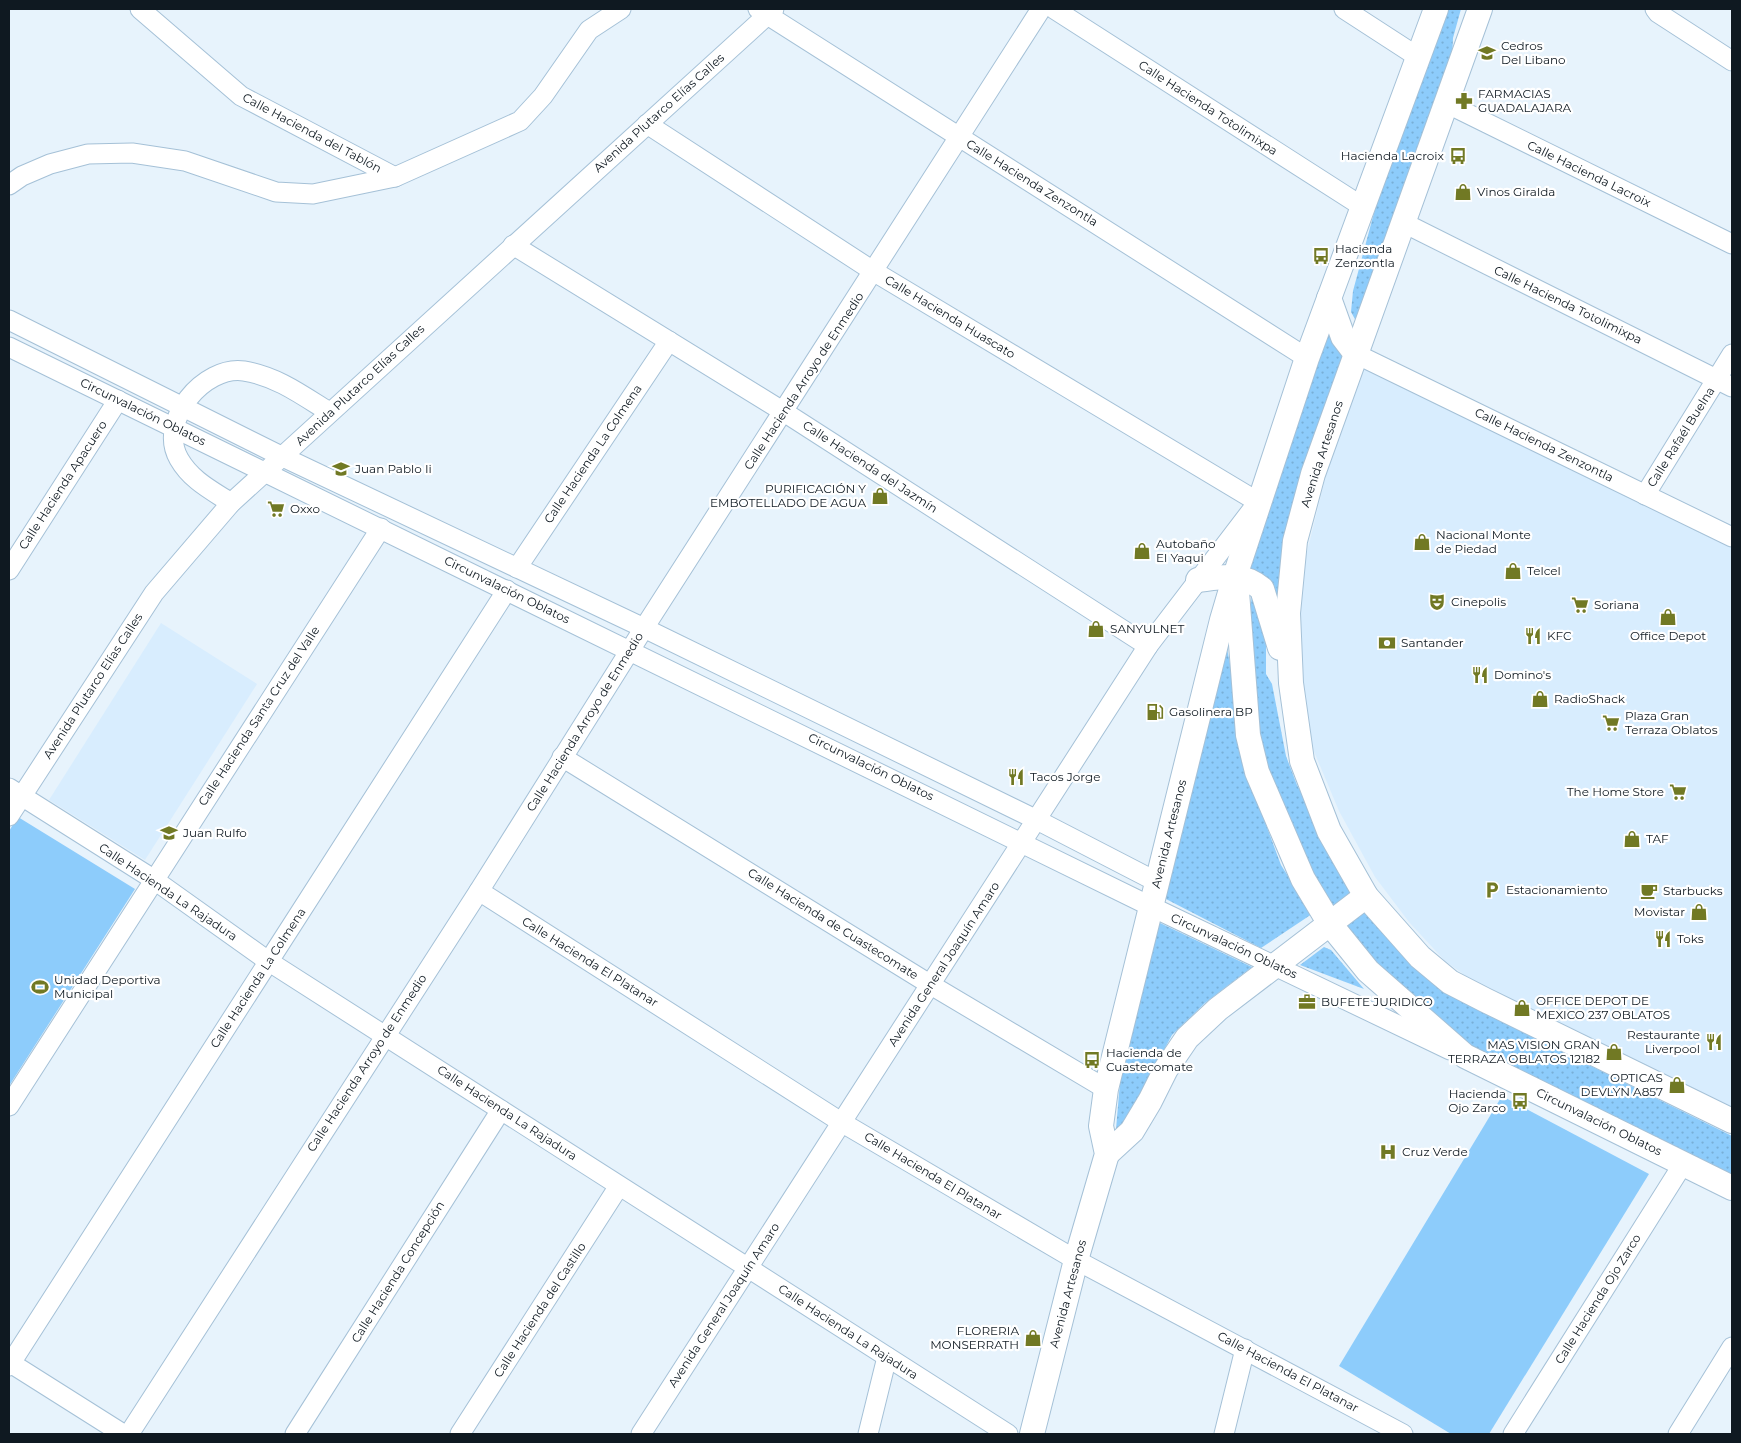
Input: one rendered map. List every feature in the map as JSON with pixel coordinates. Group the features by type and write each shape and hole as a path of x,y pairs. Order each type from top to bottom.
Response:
{"main road":[{"name":"Avenida Artesanos","path":"1032,1434 1076,1260 1107,1154 1101,1126 1106,1089 1222,620 1258,502 1307,358 1436,9"},
{"path":"1455,79 1454,37 1464,9"},
{"name":"Avenida Artesanos","path":"1366,896 1329,831 1302,761 1291,683 1288,613 1295,542 1312,474 1480,9"},
{"path":"1329,298 1343,337 1356,354"},
{"path":"1198,580 1236,576 1247,579 1262,589 1291,683"},
{"path":"1236,576 1248,735 1258,772 1302,879 1330,924 1368,972 1465,1056"},
{"path":"1107,1154 1132,1131 1166,1069 1187,1038 1218,1009 1366,896 1420,958 1450,982 1732,1121"},
{"name":"Circunvalación Oblatos","path":"1465,1056 1732,1188"}],"street":[{"name":"Calle Hacienda del Tablón","path":"140,9 241,96 395,177"},
{"path":"9,185 22,176 50,164 88,154 132,153 185,161 276,192 313,194 395,177 520,121 543,96 589,30 621,9"},
{"name":"Calle Hacienda Arroyo de Enmedio","path":"129,1434 384,1035 479,892 644,628 1041,9"},
{"name":"Calle Hacienda Totolimixpa","path":"1054,9 1363,207"},
{"path":"1344,9 1418,57"},
{"path":"1655,9 1658,13 1732,61"},
{"name":"Calle Hacienda Zenzontla","path":"766,11 959,137 1307,358"},
{"name":"Avenida Plutarco Elías Calles","path":"9,816 15,792 154,593 231,503 647,124 766,11"},
{"name":"Calle Hacienda Lacroix","path":"1446,103 1732,244"},
{"name":"Calle Hacienda Huascato","path":"647,124 873,271 1258,502"},
{"name":"Calle Hacienda Totolimixpa","path":"1404,223 1724,383"},
{"name":"Calle Hacienda del Jazmín","path":"513,245 784,412 1148,646"},
{"name":"Circunvalación Oblatos","path":"9,320 183,405 282,457 644,628 1037,820 1157,882"},
{"name":"Calle Hacienda La Colmena","path":"517,568 669,341"},
{"name":"Circunvalación Oblatos","path":"9,347 1023,842 1152,907 1465,1056"},
{"name":"Calle Hacienda Zenzontla","path":"1356,354 1732,537"},
{"name":"Calle Rafaél Buelna","path":"1646,495 1724,383 1732,354"},
{"path":"231,503 188,473 178,458 172,440 173,426 178,412 205,383 221,373 242,371 270,378 330,412"},
{"name":"Calle Hacienda Apacuero","path":"9,570 118,400"},
{"name":"Avenida General Joaquín Amaro","path":"641,1434 1148,646 1258,502"},
{"name":"Calle Hacienda Santa Cruz del Valle","path":"9,1106 153,879 381,528"},
{"name":"Calle Hacienda La Colmena","path":"9,1363 507,590"},
{"name":"Calle Hacienda de Cuastecomate","path":"562,757 931,985 1106,1089"},
{"name":"Calle Hacienda La Rajadura","path":"15,792 153,879 268,961 1008,1434"},
{"name":"Calle Hacienda El Platanar","path":"479,892 841,1122 1076,1260 1245,1349 1397,1433"},
{"name":"Calle Hacienda Concepción","path":"295,1434 501,1110"},
{"name":"Calle Hacienda Ojo Zarco","path":"1513,1434 1683,1164"},
{"name":"Calle Hacienda del Castillo","path":"460,1434 619,1186"},
{"path":"1678,1434 1732,1347"},
{"path":"1224,1434 1245,1349"},
{"path":"868,1434 887,1357"},
{"path":"9,1363 123,1434"}],"shaded area":[{"path":"1444,9 1461,9 1453,38 1452,59 1356,321 1351,312 1353,291 1378,198"},
{"path":"1332,323 1332,341 1346,353 1278,604 1247,568"},
{"path":"1367,365 1732,540 1732,1107 1480,986 1445,961 1409,922 1375,877 1339,811 1310,742 1300,674 1299,607 1306,556 1326,475 1363,370"},
{"path":"1252,593 1266,642 1266,674 1272,684 1286,756 1297,785 1357,895 1333,913 1278,804 1253,719 1249,624"},
{"path":"161,623 257,684 145,860 49,800"},
{"path":"1225,638 1255,795 1281,865 1312,914 1261,948 1164,898"},
{"name":"Unidad Deportiva Municipal","path":"18,817 135,889 9,1086 9,831"},
{"path":"1362,909 1413,966 1437,986 1488,1015 1732,1136 1732,1183 1461,1044 1435,1026 1343,927"},
{"path":"1158,922 1252,967 1205,1003 1172,1035 1138,1098 1126,1128 1115,1141 1120,1082"},
{"path":"1324,947 1331,950 1364,989 1300,965"},
{"path":"1502,1096 1649,1174 1489,1434 1451,1434 1339,1366"}],"place":[{"name":"Cedros Del Libano","path":"1487,53"},
{"name":"FARMACIAS GUADALAJARA","path":"1464,101"},
{"name":"Hacienda Lacroix","path":"1458,156"},
{"name":"Vinos Giralda","path":"1463,192"},
{"name":"Hacienda Zenzontla","path":"1321,256"},
{"name":"Juan Pablo Ii","path":"341,469"},
{"name":"PURIFICACIÓN Y EMBOTELLADO DE AGUA","path":"880,496"},
{"name":"Oxxo","path":"276,509"},
{"name":"Nacional Monte de Piedad","path":"1422,542"},
{"name":"Autobaño El Yaqui","path":"1142,551"},
{"name":"Telcel","path":"1513,571"},
{"name":"Cinepolis","path":"1437,602"},
{"name":"Soriana","path":"1580,605"},
{"name":"Office Depot","path":"1668,617"},
{"name":"SANYULNET","path":"1096,629"},
{"name":"KFC","path":"1533,636"},
{"name":"Santander","path":"1387,643"},
{"name":"Domino's","path":"1480,675"},
{"name":"RadioShack","path":"1540,699"},
{"name":"Gasolinera BP","path":"1155,712"},
{"name":"Plaza Gran Terraza Oblatos","path":"1611,723"},
{"name":"Tacos Jorge","path":"1016,777"},
{"name":"The Home Store","path":"1678,792"},
{"name":"Juan Rulfo","path":"169,833"},
{"name":"TAF","path":"1632,839"},
{"name":"Estacionamiento","path":"1492,890"},
{"name":"Starbucks","path":"1649,891"},
{"name":"Movistar","path":"1699,912"},
{"name":"Toks","path":"1663,939"},
{"name":"Unidad Deportiva Municipal","path":"40,987"},
{"name":"BUFETE JURIDICO","path":"1307,1002"},
{"name":"OFFICE DEPOT DE MEXICO 237 OBLATOS","path":"1522,1008"},
{"name":"Restaurante Liverpool","path":"1714,1042"},
{"name":"MAS VISION GRAN TERRAZA OBLATOS 12182","path":"1614,1052"},
{"name":"Hacienda de Cuastecomate","path":"1092,1060"},
{"name":"OPTICAS DEVLYN A857","path":"1677,1085"},
{"name":"Hacienda Ojo Zarco","path":"1520,1101"},
{"name":"Cruz Verde","path":"1388,1152"},
{"name":"FLORERIA MONSERRATH","path":"1033,1338"}]}
